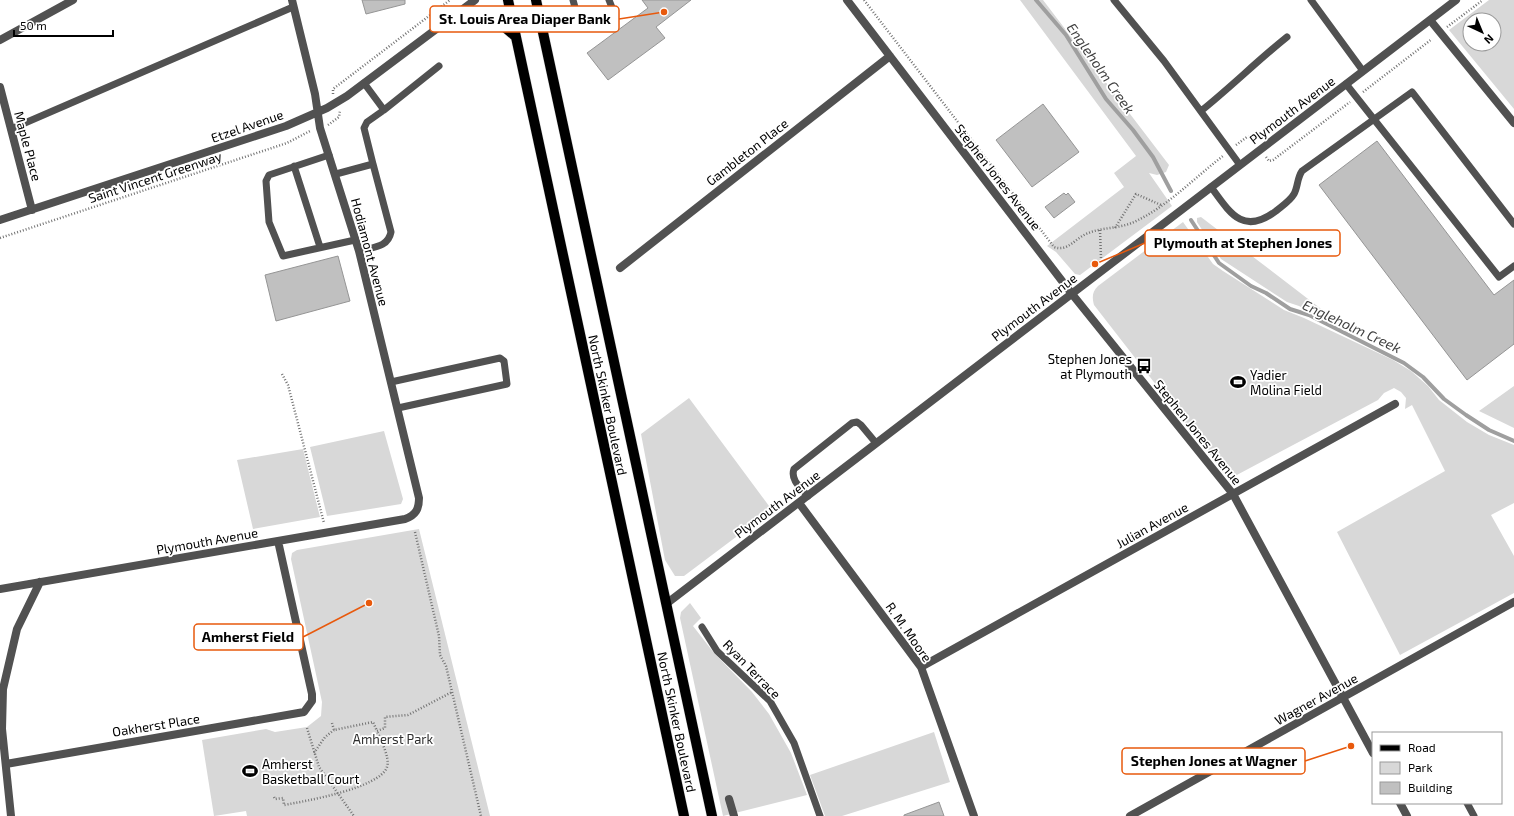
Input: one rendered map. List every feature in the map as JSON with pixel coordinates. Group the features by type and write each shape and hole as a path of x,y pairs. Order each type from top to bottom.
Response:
{"main road":[{"name":"North Skinker Boulevard","path":"508,0 684,816"},
{"name":"North Skinker Boulevard","path":"536,0 712,816"},
{"path":"461,11 486,14 501,23 515,36"}],"street":[{"path":"0,40 74,0"},
{"name":"Etzel Avenue","path":"0,220 286,126 318,112 336,103 475,0"},
{"name":"Stephen Jones Avenue","path":"847,0 1072,294 1233,494 1372,751"},
{"name":"Plymouth Avenue","path":"666,604 1456,0"},
{"name":"Hodiamont Avenue","path":"292,3 315,94 322,135 336,174 359,251 398,408 419,498 419,506 416,512"},
{"path":"1430,20 1514,123"},
{"name":"Gambleton Place","path":"620,268 890,56"},
{"name":"Maple Place","path":"0,87 32,210"},
{"name":"Julian Avenue","path":"921,667 1394,404"},
{"name":"R. M. Moore","path":"799,503 921,667 974,816"},
{"name":"Plymouth Avenue","path":"0,589 405,519 416,512"},
{"name":"Oakherst Place","path":"6,764 145,739 297,715 309,708 312,701 312,694 278,541"},
{"path":"11,816 2,729 3,689 17,629 40,582"},
{"name":"Wagner Avenue","path":"1130,816 1514,602"},
{"path":"729,799 734,816"},
{"path":"1401,804 1407,816"}],"lane":[{"path":"573,0 579,22 584,26 608,17 613,10 610,0"},
{"path":"1114,0 1164,61 1240,165"},
{"path":"1310,0 1363,71"},
{"path":"11,129 292,3"},
{"path":"1201,111 1231,87 1251,66 1286,37"},
{"path":"359,251 385,244 390,239 392,232 364,128 367,122 439,66"},
{"path":"364,83 384,110"},
{"path":"1346,84 1499,277 1514,266"},
{"path":"1211,187 1228,209 1238,218 1252,223 1260,221 1290,199 1294,194 1298,176 1302,171 1412,92 1514,224"},
{"path":"329,155 269,175 266,181 269,222 283,256 355,240"},
{"path":"336,174 373,164"},
{"path":"294,166 320,248"},
{"path":"391,382 500,358 504,361 507,384 398,408"},
{"path":"808,496 793,479 792,474 794,469 840,432 857,422 876,443"},
{"name":"Ryan Terrace","path":"702,627 717,651 770,701 794,743 820,816"},
{"path":"1468,804 1474,816"}],"path":[{"path":"333,95 333,89 336,86 450,0"},
{"path":"864,0 1051,245 1058,249 1065,248 1087,234 1132,223 1161,206 1224,154"},
{"path":"1448,27 1483,0"},
{"path":"1364,91 1433,38"},
{"path":"1266,157 1269,161 1273,160 1348,103"},
{"path":"327,126 339,117 339,110"},
{"name":"Saint Vincent Greenway","path":"0,238 287,143 314,130"},
{"path":"1236,146 1247,138 1251,137 1255,143"},
{"path":"1115,228 1136,194 1161,206"},
{"path":"1100,230 1101,258"},
{"path":"282,374 288,385 327,533"},
{"path":"415,532 439,636 440,655 446,666 481,816"},
{"path":"377,731 385,728 385,717 408,715 452,692"},
{"path":"354,721 356,726"},
{"path":"274,797 275,799 283,798 284,805 337,793 364,785 380,776 388,762 373,722 334,730 320,743 314,753"},
{"path":"332,723 334,730"},
{"path":"307,728 314,753 325,778 354,816"}],"green space":[{"path":"1020,0 1043,0 1169,165 1166,172 1157,175 1149,173 1172,206 1080,275 1075,274 1056,252 1047,246 1124,187 1114,173 1136,156"},
{"path":"1489,0 1514,0 1514,109 1467,52 1502,52 1502,12 1473,12"},
{"path":"1462,20 1462,46 1449,30"},
{"path":"1201,217 1329,315 1365,339 1299,306 1287,302 1221,259 1197,222 1197,218"},
{"path":"1183,222 1213,264 1223,271 1284,310 1393,360 1411,371 1428,386 1439,400 1467,422 1489,435 1514,445 1514,503 1491,515 1514,556 1514,593 1400,655 1337,532 1445,471 1412,405 1405,409 1406,398 1401,392 1394,388 1384,393 1378,400 1233,477 1223,471 1093,302 1094,293 1098,286"},
{"path":"1514,386 1514,428 1479,411"},
{"path":"689,398 772,510 684,576 675,576 665,560 641,434"},
{"path":"384,431 403,499 401,504 327,516 310,447"},
{"path":"303,449 320,517 253,529 237,460"},
{"name":"Amherst Park","path":"419,529 490,816 247,816 246,811 214,816 202,740 266,729 275,732 307,727 321,716 322,702 291,559 292,553 297,550"},
{"path":"690,603 701,618 693,626 714,653 752,692 769,714 791,753 807,795 723,816 680,618 681,612"},
{"path":"934,732 950,782 842,816 825,816 810,775"}],"building":[{"path":"362,0 405,0 405,4 366,14"},
{"path":"642,0 691,0 656,27 665,38 608,80 587,53 648,8"},
{"path":"1043,104 1079,152 1032,187 996,140"},
{"path":"1377,141 1494,295 1514,280 1514,344 1467,380 1319,185"},
{"path":"1064,193 1066,195 1068,193 1075,202 1054,218 1045,207"},
{"path":"338,256 350,301 276,321 265,275"},
{"path":"939,802 944,816 904,816 904,815"}],"waterway":[{"name":"Engleholm Creek","path":"1036,0 1066,35 1106,99 1133,130 1153,157 1171,191"},
{"name":"Engleholm Creek","path":"1191,220 1219,263 1251,286 1266,293 1290,309 1309,315 1404,363 1423,377 1444,399 1466,415 1489,430 1514,441"}],"place":[{"name":"St. Louis Area Diaper Bank","path":"664,12"},
{"name":"Plymouth at Stephen Jones","path":"1095,264"},
{"name":"Stephen Jones at Plymouth","path":"1144,366"},
{"name":"Yadier Molina Field","path":"1238,382"},
{"name":"Amherst Field","path":"369,603"},
{"name":"Stephen Jones at Wagner","path":"1351,746"},
{"name":"Amherst Basketball Court","path":"250,771"}]}
